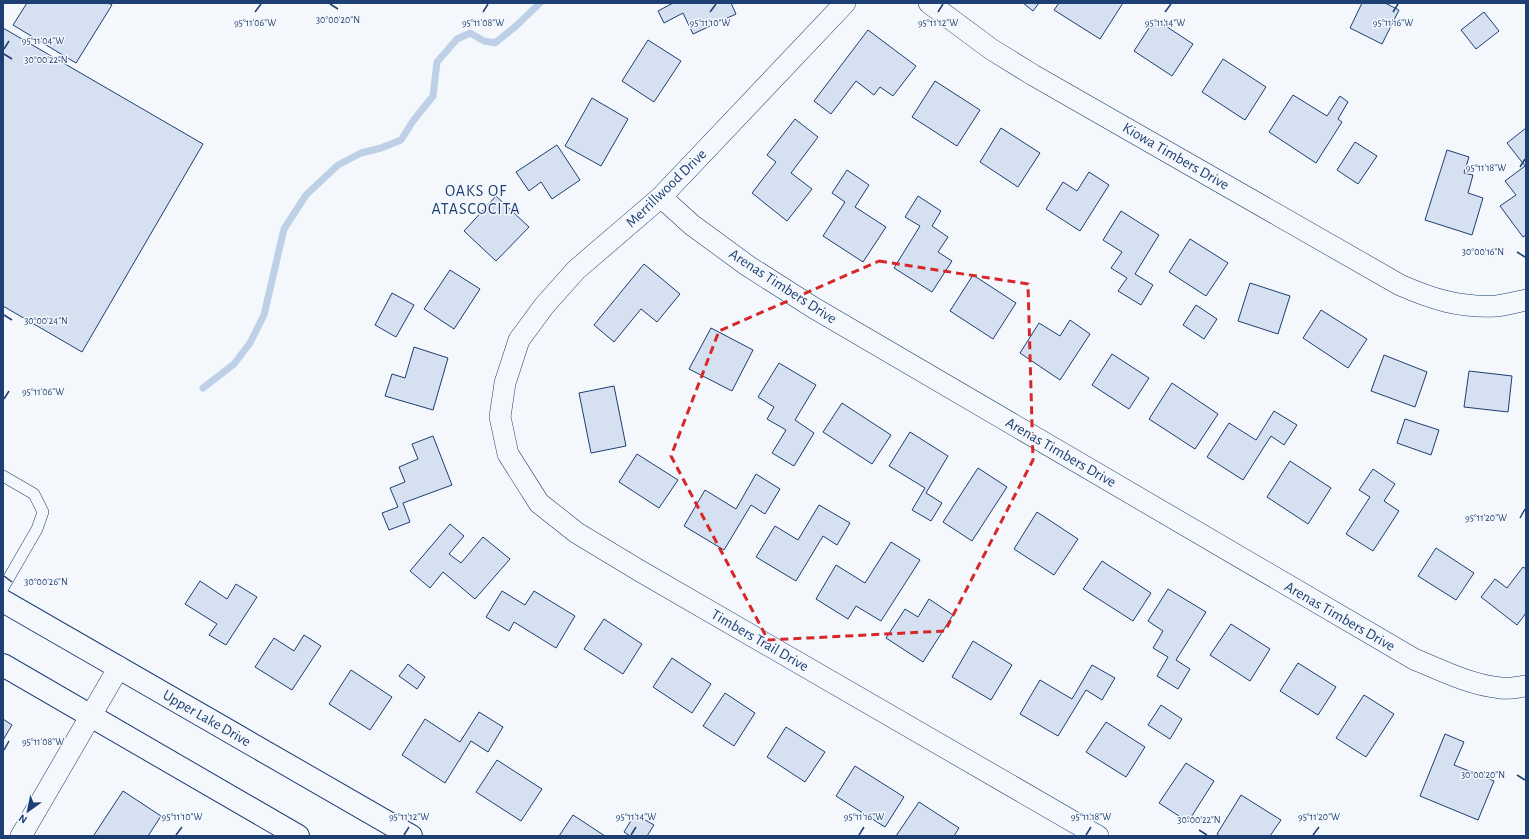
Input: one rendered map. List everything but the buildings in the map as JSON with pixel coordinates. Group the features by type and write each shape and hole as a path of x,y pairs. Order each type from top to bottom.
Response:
{"street":[{"name":"Merrillwood Drive","path":"505,383 519,340 544,306 576,270 661,197 845,3"},
{"name":"Kiowa Timbers Drive","path":"929,3 991,49 1400,285 1430,298 1461,305 1496,306 1526,300"},
{"name":"Arenas Timbers Drive","path":"661,197 692,225 748,266 814,308 1414,659 1449,674 1502,689 1526,686"},
{"name":"Timbers Trail Drive","path":"505,383 500,417 508,454 539,503 577,533 1098,836"},
{"name":"Upper Lake Drive","path":"3,601 119,667 398,833"},
{"path":"3,665 298,836"},
{"path":"21,836 119,667"}],"lane":[{"path":"3,476 34,494 43,512 37,530 3,588"}],"highlighted area":[{"path":"879,261 1028,284 1033,460 945,631 768,640 671,456 719,331"}],"waterway":[{"path":"203,388 234,364 250,343 264,315 284,229 306,195 338,165 361,153 381,148 401,140 413,121 433,96 437,62 457,39 470,33 484,41 495,43 516,26 540,3"}],"district":[{"name":"OAKS OF ATASCOCITA","path":"476,199"}]}
